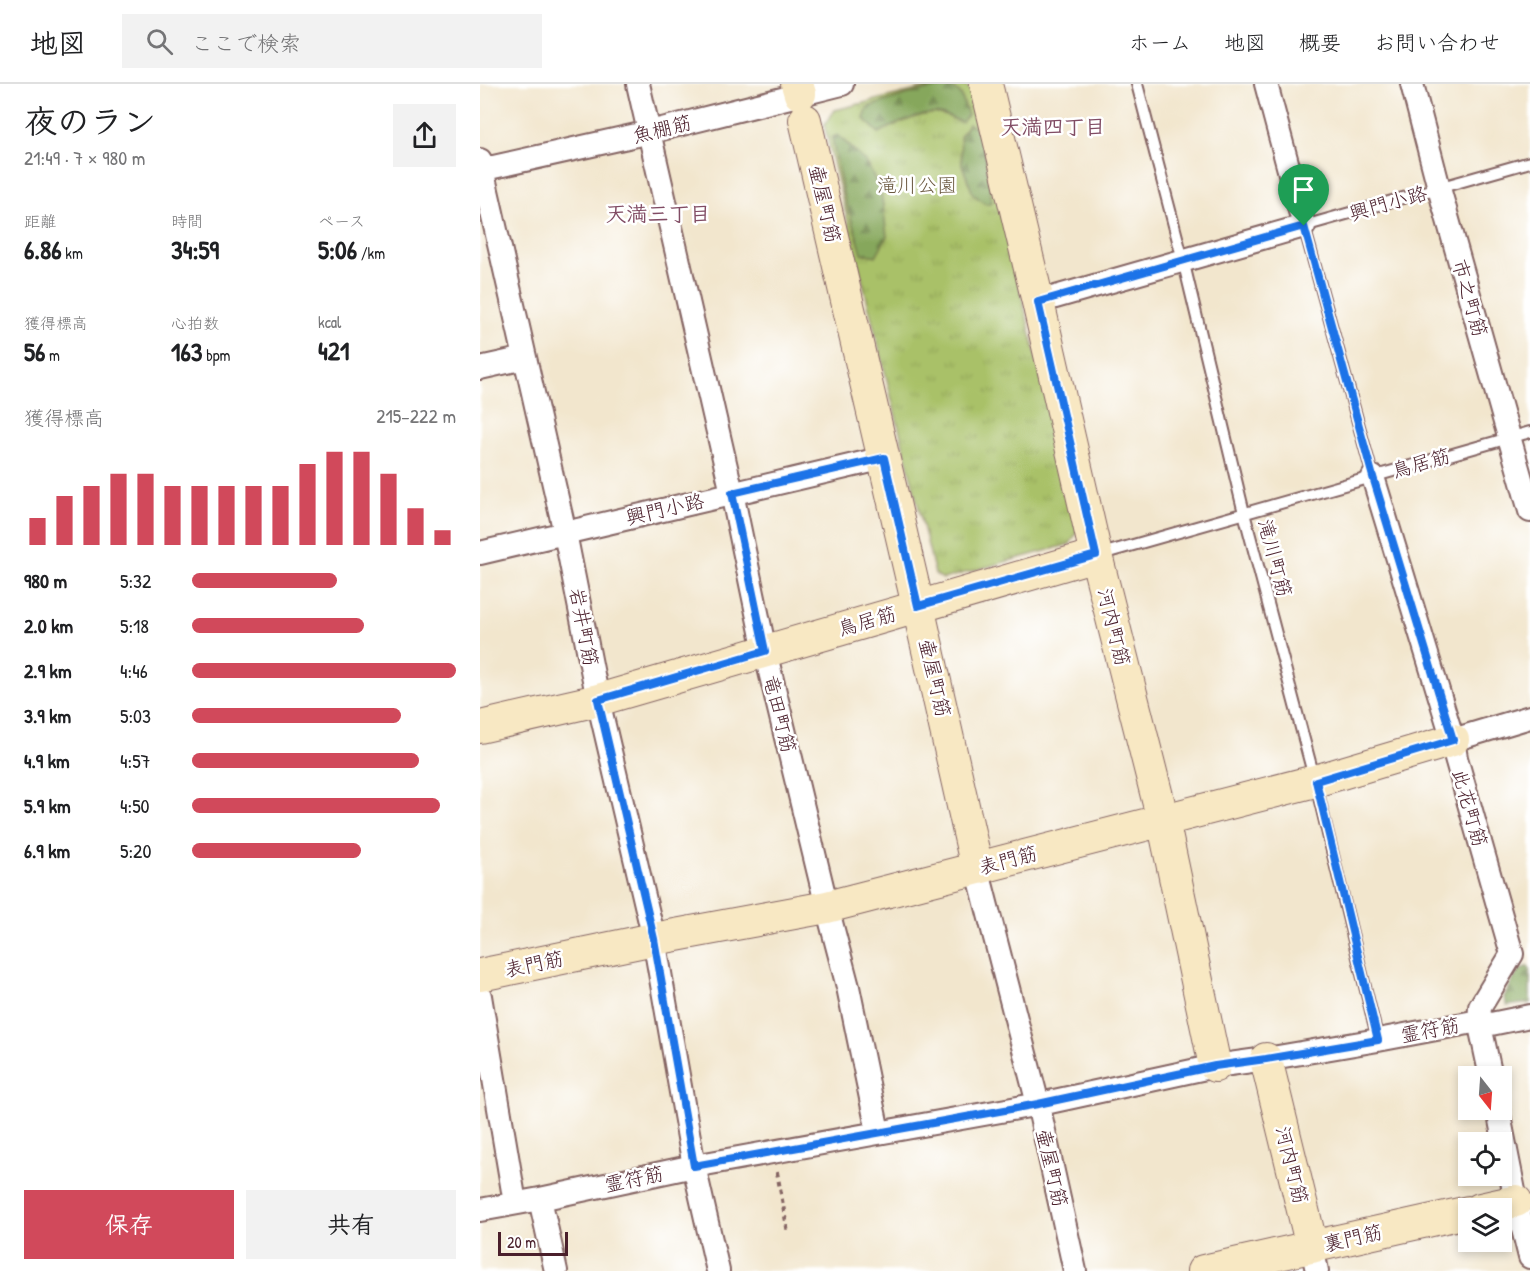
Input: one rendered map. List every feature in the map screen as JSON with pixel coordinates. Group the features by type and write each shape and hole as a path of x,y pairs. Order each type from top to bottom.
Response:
{"street":[{"name":"竜田町筋","path":"638,84 732,493 765,651 848,987 878,1132"},
{"name":"魚棚筋","path":"481,167 801,99 842,84"},
{"name":"河内町筋","path":"986,84 1096,555 1162,820 1215,1066"},
{"name":"此花町筋","path":"1266,84 1304,226"},
{"name":"市之町筋","path":"1412,84 1439,188 1520,435 1530,511"},
{"name":"壷屋町筋","path":"801,99 977,868 1038,1104 1075,1271"},
{"name":"岩井町筋","path":"481,167 565,533 598,700 654,939 694,1166 718,1271"},
{"name":"興門小路","path":"1038,302 1304,226"},
{"path":"480,368 525,358"},
{"name":"興門小路","path":"480,554 884,458"},
{"name":"此花町筋","path":"1373,477 1453,740 1459,769 1512,954 1480,1007 1479,1021"},
{"name":"鳥居筋","path":"480,728 598,700 1096,555"},
{"name":"表門筋","path":"480,975 654,939 827,907 1316,781 1530,717"},
{"path":"480,996 515,1203"},
{"name":"霊符筋","path":"480,1210 694,1166 1038,1104 1215,1066 1479,1021 1491,1024 1530,1016"},
{"path":"1479,1021 1489,1066"},
{"name":"河内町筋","path":"1266,1059 1315,1259"},
{"path":"1500,1120 1516,1201 1528,1243"},
{"path":"540,1199 556,1271"},
{"path":"1512,1202 1516,1201"},
{"name":"裏門筋","path":"1203,1271 1315,1259 1458,1215"}],"lane":[{"name":"滝川町筋","path":"1137,84 1183,260 1244,513 1316,781 1378,1040"},
{"name":"興門小路","path":"1304,226 1530,162"},
{"name":"此花町筋","path":"1304,226 1373,477"},
{"name":"鳥居筋","path":"1096,555 1520,435"}],"path":[{"path":"773,1152 788,1233"}],"green space":[{"name":"滝川公園","path":"941,84 962,84 972,90 1078,530 1070,544 943,579 935,574 824,125 835,110"},
{"path":"949,85 961,95 968,115 962,122 942,115 925,115 879,133 864,119 868,107 905,95"},
{"path":"968,124 976,128 984,147 992,202 986,204 973,194 962,165 960,137"},
{"path":"838,135 866,162 881,191 887,236 876,256 862,253 843,193 832,138"},
{"path":"1528,966 1530,1003 1507,1006 1504,997 1519,970"}],"district":[{"name":"天満四丁目","path":"1053,127"},
{"name":"天満三丁目","path":"658,214"}],"route":[{"path":"1304,226 1373,477 1453,740 1316,781 1378,1040 1215,1066 1038,1104 694,1166 654,939 598,700 765,651 732,493 884,458 918,606 1096,555 1038,302 1304,226"}]}
